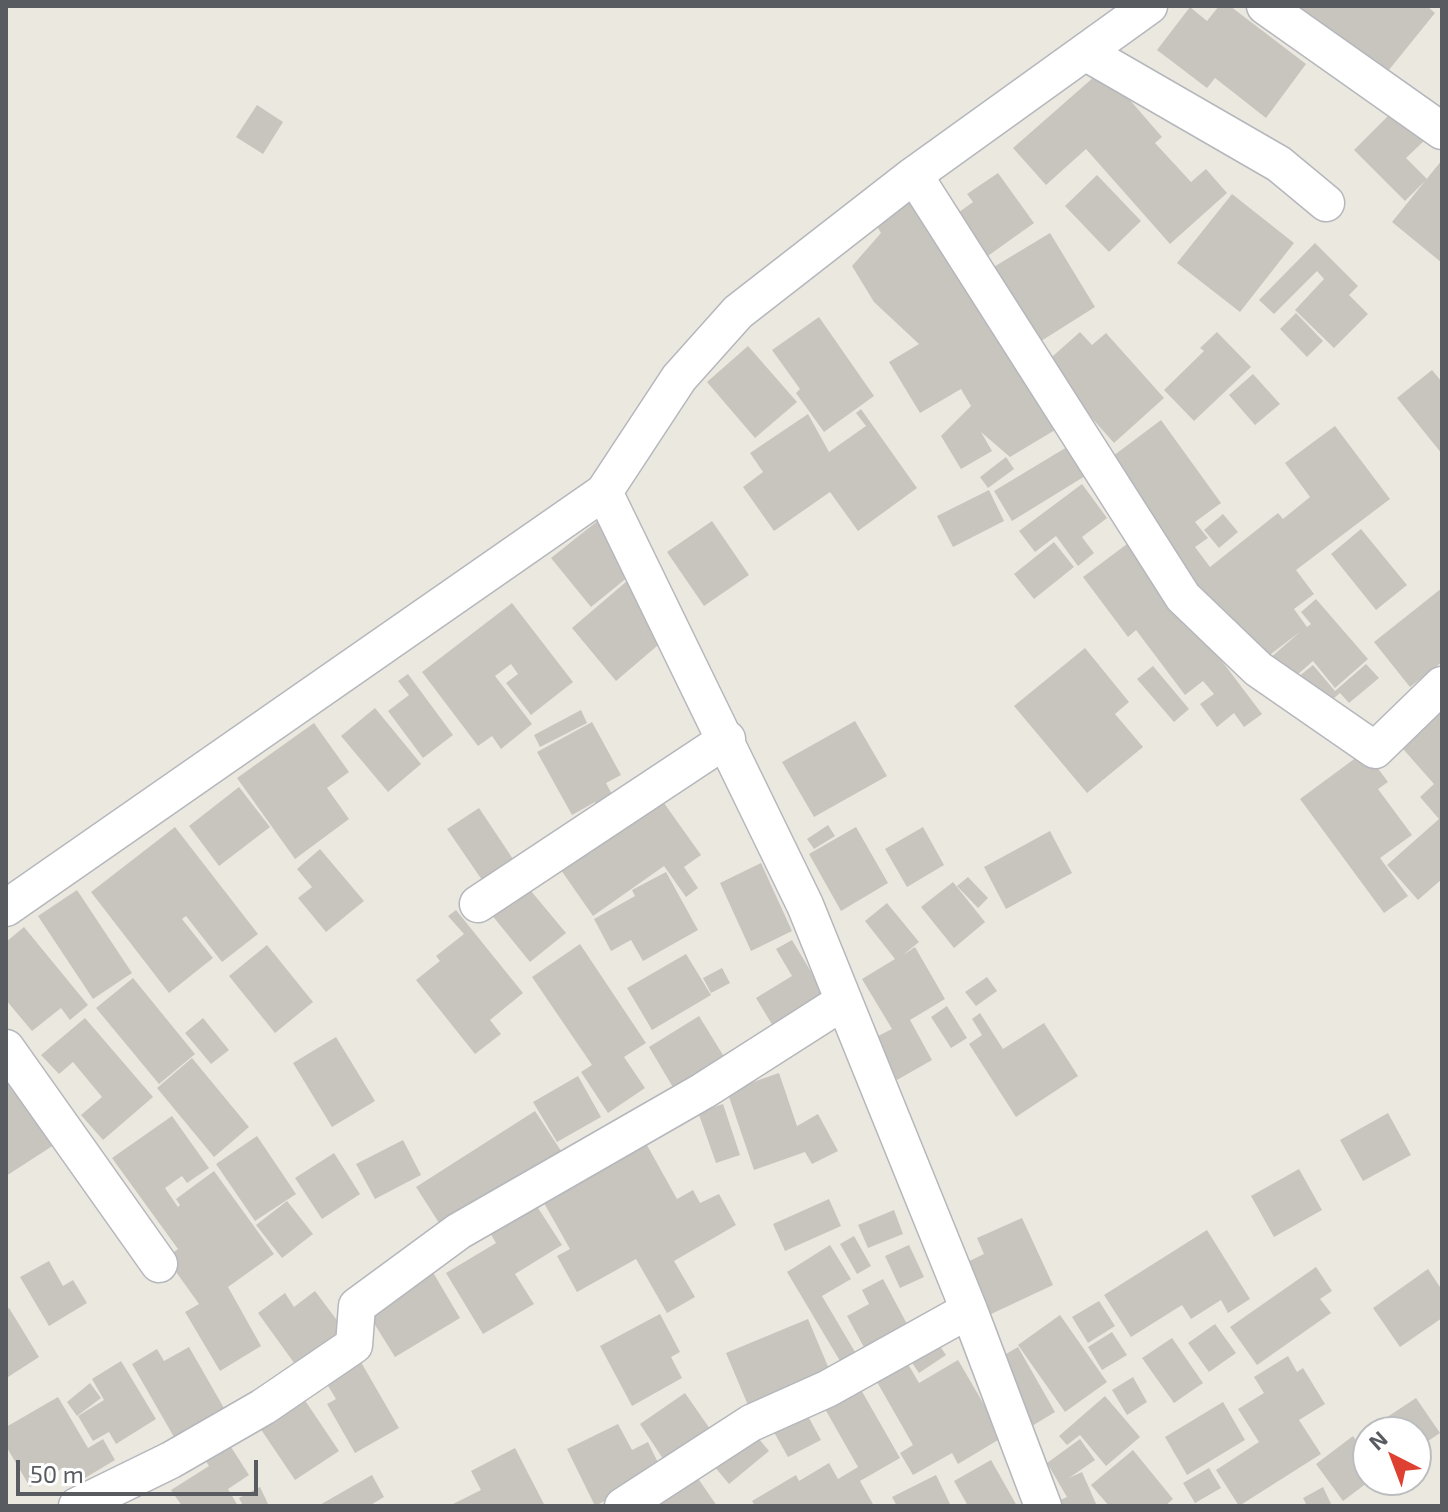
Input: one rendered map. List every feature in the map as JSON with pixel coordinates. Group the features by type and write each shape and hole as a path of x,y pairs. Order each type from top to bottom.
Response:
{"street":[{"path":"6,908 604,492 679,378 738,312 914,175 1149,6"},
{"path":"1265,6 1442,131"},
{"path":"1085,52 1279,164 1326,203"},
{"path":"914,175 1183,597 1258,669 1375,750 1442,685"},
{"path":"604,492 727,739 805,905 969,1310 1043,1506"},
{"path":"478,904 727,739"},
{"path":"77,1506 171,1460 263,1407 354,1345 357,1306 459,1231 703,1091 844,1001"},
{"path":"6,1048 159,1264"},
{"path":"623,1506 751,1423 827,1389 969,1310"}],"building":[{"path":"1219,6 1230,6 1306,64 1266,118 1215,78 1207,88 1157,50 1190,7 1207,21"},
{"path":"1295,6 1427,6 1435,13 1380,81"},
{"path":"1103,69 1162,137 1155,143 1191,182 1206,169 1227,193 1170,244 1086,149 1046,185 1013,148"},
{"path":"257,105 283,122 263,154 236,137"},
{"path":"1396,108 1426,139 1406,158 1427,179 1405,201 1354,150"},
{"path":"1442,160 1442,263 1392,222"},
{"path":"998,173 1034,223 985,258 955,215 973,202 967,194"},
{"path":"1097,175 1141,221 1109,252 1065,206"},
{"path":"907,193 1055,430 1010,457 981,432 992,451 961,469 941,436 971,406 961,389 920,413 889,362 919,344 874,302 852,266 881,233 870,215"},
{"path":"1232,194 1294,243 1240,312 1177,263"},
{"path":"1050,233 1095,307 1038,343 992,268"},
{"path":"1315,243 1358,286 1349,295 1368,314 1334,348 1295,310 1324,279 1317,271 1274,314 1259,300"},
{"path":"1296,313 1323,341 1307,357 1280,329"},
{"path":"819,317 874,396 824,432 796,393 800,389 772,350"},
{"path":"1080,332 1092,345 1106,333 1164,398 1114,443 1044,364"},
{"path":"1217,332 1251,367 1194,421 1164,390 1204,351 1200,348"},
{"path":"748,346 797,402 755,438 707,382"},
{"path":"1432,370 1442,382 1442,454 1397,398"},
{"path":"1253,374 1280,404 1255,425 1229,395"},
{"path":"861,409 917,488 858,531 830,492 774,531 743,487 763,472 750,453 808,414 829,452 866,426 856,413"},
{"path":"1161,420 1221,503 1195,522 1208,538 1195,547 1210,567 1278,513 1283,519 1310,497 1285,463 1335,426 1390,499 1296,570 1314,594 1294,609 1307,627 1311,624 1301,612 1316,599 1368,659 1335,688 1313,661 1289,682 1269,659 1301,631 1258,664 1135,505 1109,459"},
{"path":"1072,444 1090,473 1012,521 994,491"},
{"path":"1006,457 1014,469 988,488 980,477"},
{"path":"1082,484 1107,518 1082,537 1094,553 1078,566 1056,536 1035,552 1019,531"},
{"path":"989,490 1004,521 953,547 937,516"},
{"path":"1223,514 1238,532 1219,548 1204,530"},
{"path":"600,519 639,568 591,607 551,558"},
{"path":"712,521 749,575 704,606 667,552"},
{"path":"1361,529 1407,585 1376,610 1331,554"},
{"path":"1131,541 1262,714 1244,727 1234,713 1217,727 1200,704 1214,694 1203,681 1185,695 1136,630 1128,637 1083,577"},
{"path":"1054,542 1074,567 1034,599 1014,574"},
{"path":"627,581 671,634 616,681 572,628"},
{"path":"1442,588 1442,662 1410,687 1374,642"},
{"path":"512,603 573,682 531,715 506,683 518,674 511,664 495,676 532,724 501,749 492,736 478,746 422,672"},
{"path":"1085,648 1129,702 1115,714 1143,747 1087,793 1014,706"},
{"path":"1366,664 1379,678 1349,703 1340,693 1319,711 1293,681 1313,665 1335,691"},
{"path":"1153,666 1189,709 1174,722 1137,679"},
{"path":"408,674 453,735 423,758 388,711 409,695 398,681"},
{"path":"1442,700 1442,879 1418,900 1387,865 1439,819 1420,797 1434,784 1396,741"},
{"path":"375,708 421,764 388,792 341,736"},
{"path":"581,710 587,723 540,747 534,735"},
{"path":"855,721 887,776 814,817 782,762"},
{"path":"592,722 621,775 606,783 618,806 602,815 595,802 572,815 537,752"},
{"path":"314,723 349,772 327,788 349,819 295,859 237,778"},
{"path":"1365,751 1388,782 1378,789 1412,835 1380,858 1408,896 1384,913 1300,799"},
{"path":"239,787 270,827 219,866 189,826"},
{"path":"654,789 701,855 684,867 698,888 686,897 664,866 593,916 554,860"},
{"path":"479,808 513,859 482,880 447,829"},
{"path":"828,825 835,836 814,849 807,839"},
{"path":"175,827 258,934 222,962 186,916 182,919 213,958 169,993 91,892"},
{"path":"856,827 888,883 841,911 809,854"},
{"path":"923,827 944,865 907,887 885,849"},
{"path":"1050,831 1072,873 1006,909 984,867"},
{"path":"320,849 364,901 326,932 298,898 312,887 297,869"},
{"path":"761,863 792,931 751,951 720,883"},
{"path":"666,872 698,930 643,961 631,940 611,951 594,919 635,896 632,890"},
{"path":"968,877 988,898 978,908 957,886"},
{"path":"953,882 985,922 954,948 921,907"},
{"path":"526,885 566,933 530,962 491,914"},
{"path":"77,890 132,973 93,999 38,916"},
{"path":"887,903 919,942 903,955 915,947 945,999 910,1020 932,1060 897,1080 874,1038 892,1029 862,979 895,959 865,921"},
{"path":"456,910 523,993 490,1020 501,1034 475,1054 416,980 440,961 436,956 464,934 448,916"},
{"path":"24,927 88,1005 70,1020 61,1008 32,1031 6,1000 6,942"},
{"path":"792,940 831,1005 779,1036 756,998 792,976 776,949"},
{"path":"580,944 646,1043 624,1057 645,1088 608,1113 581,1072 592,1065 532,977"},
{"path":"267,945 313,1002 275,1033 229,976"},
{"path":"686,954 711,995 652,1030 627,988"},
{"path":"722,968 730,983 711,993 703,978"},
{"path":"987,977 997,991 976,1006 965,992"},
{"path":"133,978 195,1054 159,1084 96,1008"},
{"path":"947,1006 967,1038 951,1048 931,1017"},
{"path":"980,1013 1003,1049 1044,1023 1078,1076 1016,1117 969,1044 982,1035 972,1019"},
{"path":"699,1016 731,1068 680,1099 649,1047"},
{"path":"85,1018 153,1097 103,1140 81,1115 102,1097 73,1062 59,1074 41,1055"},
{"path":"203,1018 229,1050 211,1064 185,1033"},
{"path":"336,1037 375,1101 332,1127 293,1063"},
{"path":"192,1058 249,1127 214,1157 157,1088"},
{"path":"6,1064 57,1143 6,1176"},
{"path":"779,1073 797,1126 818,1114 838,1151 812,1164 805,1152 754,1170 727,1091"},
{"path":"578,1076 601,1117 557,1142 533,1102"},
{"path":"723,1104 740,1155 716,1163 698,1112"},
{"path":"535,1111 567,1160 441,1226 416,1187"},
{"path":"1388,1113 1411,1155 1363,1181 1340,1140"},
{"path":"172,1116 209,1168 187,1183 182,1176 165,1188 178,1207 180,1205 176,1199 214,1171 274,1254 228,1287 261,1346 220,1371 185,1312 199,1304 166,1258 178,1249 112,1158"},
{"path":"257,1136 296,1194 255,1221 216,1164"},
{"path":"643,1138 677,1199 693,1190 700,1203 719,1194 736,1225 674,1261 695,1297 667,1313 636,1259 577,1292 557,1256 570,1249 540,1196"},
{"path":"403,1140 421,1175 375,1199 356,1164"},
{"path":"334,1153 360,1194 322,1219 295,1178"},
{"path":"1299,1169 1322,1210 1274,1237 1251,1196"},
{"path":"529,1194 562,1245 515,1274 534,1304 483,1334 446,1273 496,1243 483,1221"},
{"path":"829,1199 841,1226 785,1251 773,1224"},
{"path":"287,1201 313,1234 282,1258 256,1225"},
{"path":"894,1210 903,1234 868,1248 858,1225"},
{"path":"1022,1218 1053,1285 989,1315 965,1263 984,1254 977,1238"},
{"path":"1207,1230 1250,1299 1228,1313 1221,1300 1191,1319 1182,1305 1131,1337 1104,1295"},
{"path":"854,1236 871,1266 857,1274 840,1244"},
{"path":"830,1245 851,1279 822,1296 855,1352 840,1361 787,1272"},
{"path":"909,1245 924,1277 900,1288 885,1256"},
{"path":"49,1261 63,1286 73,1280 87,1303 49,1326 20,1277"},
{"path":"428,1264 460,1318 395,1357 362,1304"},
{"path":"1316,1267 1332,1291 1320,1299 1331,1313 1257,1365 1230,1327"},
{"path":"1428,1269 1442,1290 1442,1318 1400,1347 1373,1308"},
{"path":"883,1279 915,1339 872,1362 847,1316 869,1304 862,1290"},
{"path":"315,1291 345,1331 297,1367 258,1313 285,1293 294,1307"},
{"path":"1099,1301 1115,1326 1088,1343 1072,1317"},
{"path":"9,1308 39,1357 8,1377 6,1310"},
{"path":"660,1314 680,1352 671,1357 682,1378 632,1406 600,1346"},
{"path":"1060,1315 1107,1382 1065,1412 1018,1345"},
{"path":"808,1319 832,1376 750,1410 726,1353"},
{"path":"1215,1324 1236,1353 1209,1372 1188,1343"},
{"path":"1112,1332 1127,1355 1102,1370 1088,1347"},
{"path":"1172,1338 1203,1383 1174,1403 1142,1358"},
{"path":"935,1339 946,1355 919,1373 908,1357"},
{"path":"189,1347 232,1422 182,1451 132,1364 157,1349 164,1361"},
{"path":"1018,1347 1055,1412 1032,1426 994,1361"},
{"path":"354,1350 399,1428 355,1453 327,1404 336,1399 319,1371"},
{"path":"1288,1356 1297,1372 1303,1368 1325,1404 1299,1420 1321,1454 1239,1506 1216,1470 1259,1442 1238,1409 1264,1393 1254,1377"},
{"path":"904,1357 919,1383 958,1360 1003,1437 958,1464 952,1453 913,1475 900,1453 913,1445 873,1375"},
{"path":"121,1361 156,1419 116,1444 109,1432 93,1441 78,1416 104,1400 92,1379"},
{"path":"1133,1377 1147,1402 1127,1415 1112,1390"},
{"path":"90,1383 101,1398 77,1416 67,1402"},
{"path":"860,1388 900,1458 860,1481 874,1506 755,1506 752,1501 796,1475 799,1481 829,1463 838,1479 858,1467 825,1409"},
{"path":"685,1393 717,1439 671,1471 640,1424"},
{"path":"302,1396 339,1451 295,1480 258,1425"},
{"path":"1105,1396 1140,1437 1106,1466 1080,1435 1067,1445 1059,1436"},
{"path":"58,1397 88,1448 103,1439 115,1460 75,1484 65,1467 30,1487 6,1446 6,1427"},
{"path":"1416,1398 1428,1416 1389,1416"},
{"path":"1223,1402 1245,1440 1187,1475 1165,1437"},
{"path":"803,1407 821,1440 788,1457 770,1425"},
{"path":"1432,1421 1440,1433 1432,1438"},
{"path":"618,1424 632,1450 648,1442 662,1471 595,1506 567,1449"},
{"path":"222,1433 249,1475 228,1489 238,1506 182,1506 171,1490 209,1466 198,1448"},
{"path":"754,1433 769,1451 729,1484 714,1466"},
{"path":"1352,1437 1352,1494 1343,1501 1316,1464"},
{"path":"1080,1439 1095,1460 1069,1478 1082,1472 1097,1506 1056,1506 1054,1503 1067,1497 1047,1463"},
{"path":"515,1448 545,1506 449,1506 481,1490 471,1471"},
{"path":"1133,1450 1173,1499 1165,1506 1109,1506 1091,1485"},
{"path":"991,1460 1017,1506 968,1506 954,1481"},
{"path":"1209,1468 1221,1488 1195,1503 1183,1483"},
{"path":"695,1474 717,1506 650,1506"},
{"path":"372,1475 384,1497 369,1506 318,1506"},
{"path":"936,1475 951,1506 897,1506 892,1497"},
{"path":"260,1487 269,1506 243,1506 239,1498"},
{"path":"1323,1487 1332,1506 1307,1506 1303,1498"}]}
